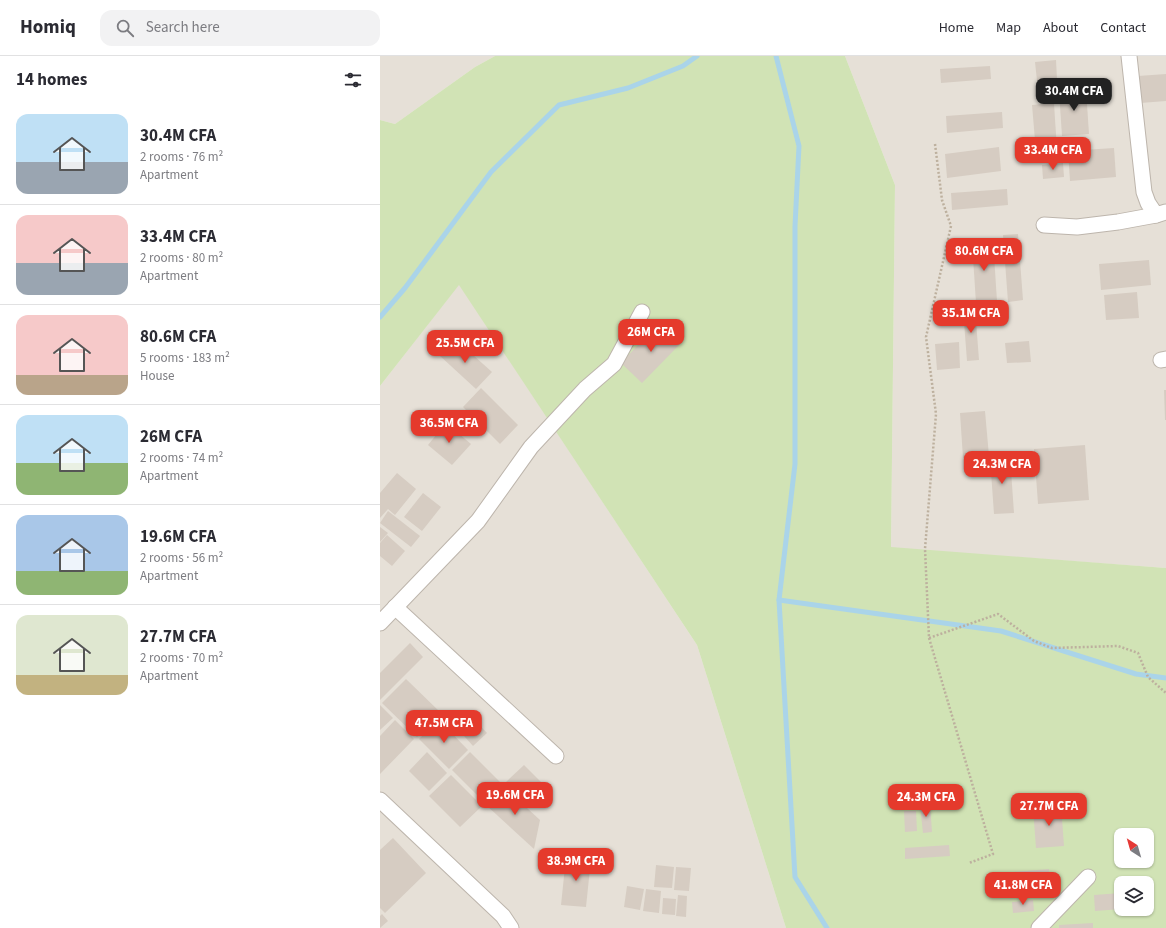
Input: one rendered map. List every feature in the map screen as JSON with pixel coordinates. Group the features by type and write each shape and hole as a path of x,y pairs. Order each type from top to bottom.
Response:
{"street":[{"path":"1129,56 1142,181 1148,203 1161,214"},
{"path":"1044,225 1077,227 1118,222 1161,214"},
{"path":"380,623 478,521 531,447 585,388 614,364 642,312"},
{"path":"395,606 556,756"},
{"path":"380,800 503,916 511,928"},
{"path":"1039,928 1088,877"}],"path":[{"path":"935,144 942,200 951,226 926,337 936,414 925,549 929,638 993,854 969,863"},
{"path":"929,638 998,614 1034,641 1052,648 1118,646 1138,653 1148,677 1166,693"}],"shaded area":[{"path":"380,56 495,56 475,67 395,124 380,120"},
{"path":"845,56 1166,56 1166,568 891,548 895,185"},
{"path":"459,284 697,645 786,928 380,928 380,386"}],"green space":[{"path":"495,56 845,56 895,185 891,547 1166,568 1166,928 786,928 697,645 459,285 380,386 380,120 395,124 475,67"}],"building":[{"path":"1056,60 1057,79 1037,81 1035,62"},
{"path":"990,66 991,79 941,83 940,69"},
{"path":"1166,74 1166,101 1140,103 1138,76"},
{"path":"1086,89 1089,134 1062,136 1059,91"},
{"path":"1054,103 1057,150 1036,152 1032,105"},
{"path":"1002,112 1003,128 947,133 946,116"},
{"path":"999,147 1001,171 947,178 945,154"},
{"path":"1114,148 1116,177 1070,181 1068,151"},
{"path":"1063,163 1064,177 1043,179 1042,165"},
{"path":"1007,189 1008,205 952,210 951,193"},
{"path":"1018,234 1023,300 1008,302 1003,235"},
{"path":"993,240 997,301 976,303 972,242"},
{"path":"1149,260 1151,285 1101,290 1099,264"},
{"path":"1137,292 1139,318 1106,320 1104,295"},
{"path":"975,308 979,360 967,361 963,309"},
{"path":"660,322 681,343 642,383 621,363"},
{"path":"454,338 492,372 476,389 439,355"},
{"path":"1029,341 1031,362 1007,363 1005,343"},
{"path":"959,342 960,368 937,370 935,344"},
{"path":"481,388 518,425 500,444 463,407"},
{"path":"1164,390 1166,390 1166,420 1165,420"},
{"path":"985,411 989,456 963,458 960,413"},
{"path":"446,423 471,444 452,465 428,445"},
{"path":"1085,445 1089,500 1038,504 1034,449"},
{"path":"1010,456 1014,513 994,514 990,458"},
{"path":"397,473 416,489 395,515 388,509 380,518 380,493"},
{"path":"423,493 441,507 422,531 404,517"},
{"path":"388,511 420,536 411,547 380,523"},
{"path":"380,527 388,533 380,542"},
{"path":"387,535 405,551 392,566 380,556 380,543"},
{"path":"410,643 423,657 380,700 380,673"},
{"path":"406,679 441,713 417,737 382,703"},
{"path":"380,705 393,718 380,730"},
{"path":"469,714 487,733 473,746 456,727"},
{"path":"395,720 414,739 380,774 380,736"},
{"path":"439,720 468,750 449,769 419,739"},
{"path":"427,752 447,773 429,791 409,771"},
{"path":"470,752 501,783 483,801 452,770"},
{"path":"524,765 544,785 526,802 506,782"},
{"path":"451,775 482,806 460,827 429,796"},
{"path":"503,786 540,820 534,849 486,805"},
{"path":"930,804 932,832 923,833 920,805"},
{"path":"1061,805 1064,846 1036,848 1033,808"},
{"path":"904,811 916,811 917,831 905,832"},
{"path":"393,838 426,873 385,913 380,908 380,850"},
{"path":"949,845 950,856 905,859 905,848"},
{"path":"566,857 591,859 586,907 561,905"},
{"path":"656,865 674,867 672,888 654,887"},
{"path":"676,867 691,868 689,891 674,890"},
{"path":"1049,869 1050,882 1000,887 999,873"},
{"path":"627,886 644,889 640,910 624,907"},
{"path":"646,889 661,891 659,913 643,911"},
{"path":"1114,894 1114,910 1095,911 1094,895"},
{"path":"678,895 687,896 686,917 676,916"},
{"path":"663,898 676,899 675,915 662,914"},
{"path":"1033,900 1034,911 1013,913 1012,902"},
{"path":"382,914 388,921 380,928 380,916"},
{"path":"1093,923 1093,928 1059,928 1059,925"}],"waterway":[{"path":"380,317 405,288 491,172 559,105 628,88 683,66 697,56"},
{"path":"776,56 799,146 795,226 795,464 779,600 795,877 827,928"},
{"path":"779,600 1001,631 1136,674 1166,678"}]}
